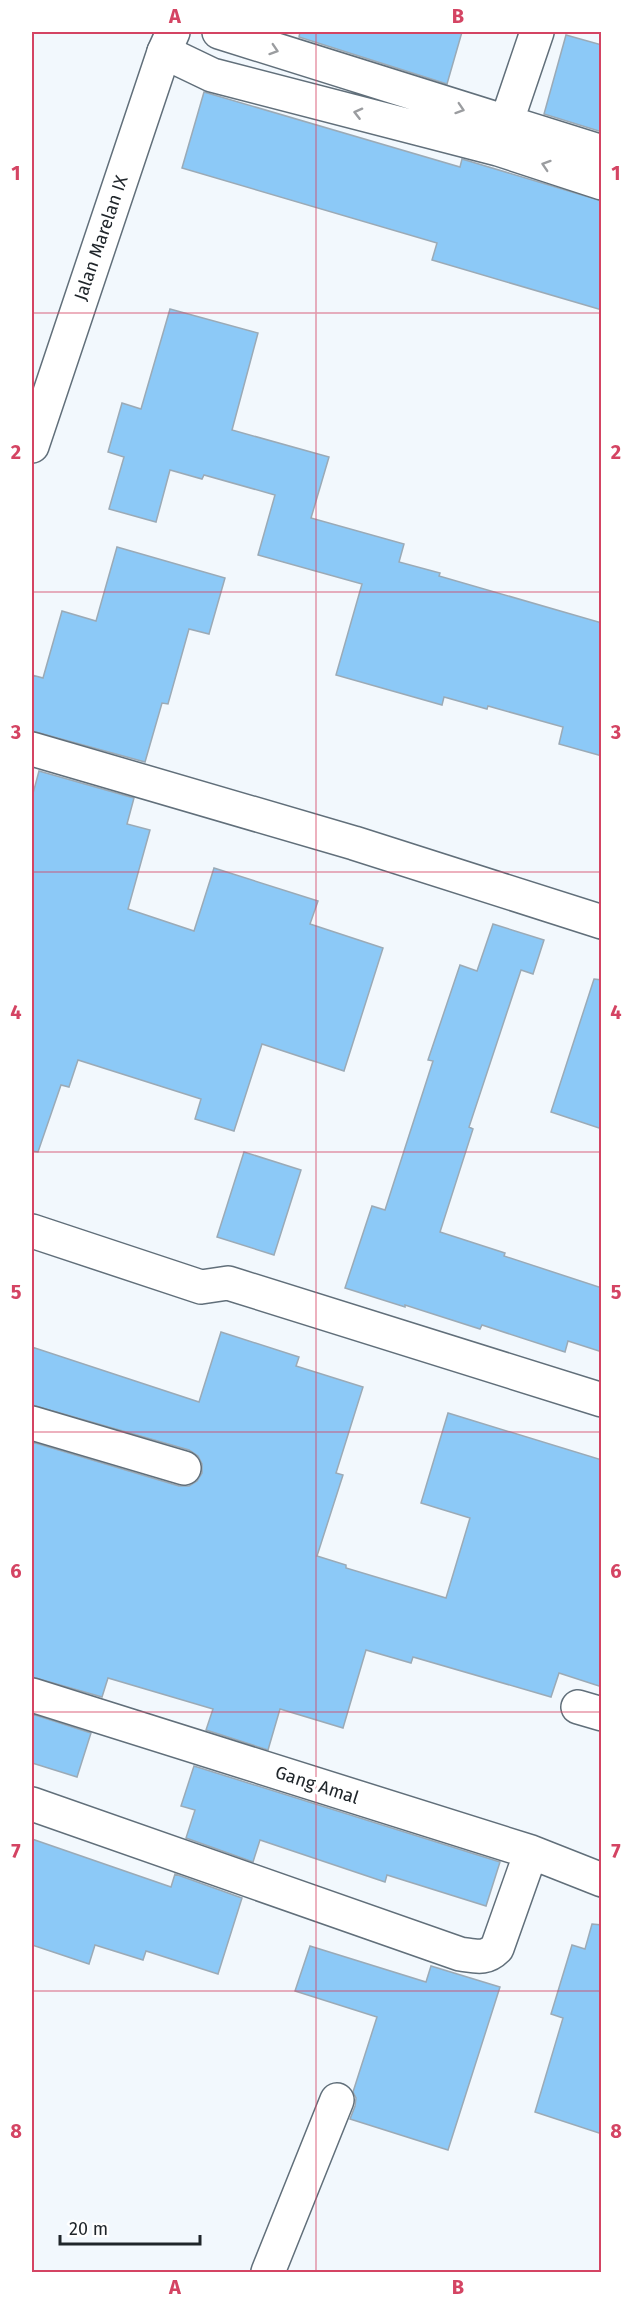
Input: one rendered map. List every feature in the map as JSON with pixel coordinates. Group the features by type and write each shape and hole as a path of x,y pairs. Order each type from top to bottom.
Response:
{"street":[{"path":"502,136 537,32"},
{"path":"212,75 224,33 502,136 602,183"},
{"path":"168,42 212,75 502,136 602,152"},
{"name":"Jalan Marelan IX","path":"32,446 168,42"},
{"path":"32,749 354,843 602,922"},
{"path":"32,1232 201,1287 228,1283 602,1400"},
{"path":"32,1423 184,1468"},
{"name":"Gang Amal","path":"32,1695 531,1852 602,1880"},
{"path":"32,1804 460,1954 479,1956 489,1955 497,1948 531,1852"},
{"path":"268,2272 337,2100"}],"building":[{"path":"300,32 462,32 447,84 299,37"},
{"path":"566,35 602,45 602,132 544,114"},
{"path":"204,92 460,167 462,159 602,201 602,310 432,260 437,243 182,168"},
{"path":"170,309 258,333 232,430 329,457 311,518 404,544 399,562 440,573 439,576 602,623 602,756 559,744 563,727 488,706 487,709 444,697 442,705 336,675 362,584 258,555 275,495 204,475 202,479 170,470 156,522 109,509 124,457 108,452 122,403 141,409"},
{"path":"117,547 225,578 209,634 189,629 168,704 162,703 145,762 32,731 32,675 43,678 62,611 96,621"},
{"path":"39,771 134,798 127,824 150,830 128,909 194,931 214,868 318,901 310,924 383,948 344,1071 262,1044 234,1131 195,1119 201,1099 78,1060 69,1087 61,1085 38,1152 32,1151 32,797"},
{"path":"493,924 544,940 533,974 521,970 469,1127 473,1129 440,1232 602,1288 602,1352 568,1341 565,1352 482,1325 480,1329 345,1288 372,1206 385,1210 433,1061 428,1060 460,965 477,971"},
{"path":"594,979 602,980 602,1129 551,1112"},
{"path":"244,1152 301,1170 274,1255 217,1237"},
{"path":"221,1332 299,1357 296,1366 363,1387 336,1473 343,1475 317,1556 346,1565 346,1568 446,1598 470,1518 421,1503 448,1413 602,1460 602,1687 559,1673 551,1697 413,1657 411,1663 366,1650 343,1728 280,1709 268,1750 206,1730 213,1709 108,1678 102,1697 32,1677 32,1442 179,1486 189,1486 197,1481 202,1473 202,1464 198,1456 189,1450 32,1405 32,1347 199,1402"},
{"path":"32,1714 91,1733 77,1777 32,1763"},
{"path":"194,1766 500,1862 486,1906 387,1875 385,1882 260,1840 253,1862 186,1838 195,1810 181,1806"},
{"path":"32,1839 171,1887 175,1874 242,1898 218,1974 146,1951 143,1960 95,1945 89,1964 32,1945"},
{"path":"592,1924 602,1925 602,2134 535,2112 563,2018 551,2014 572,1945 585,1949"},
{"path":"310,1946 426,1982 431,1966 500,1987 448,2150 350,2119 356,2098 353,2092 377,2017 295,1991"}]}
